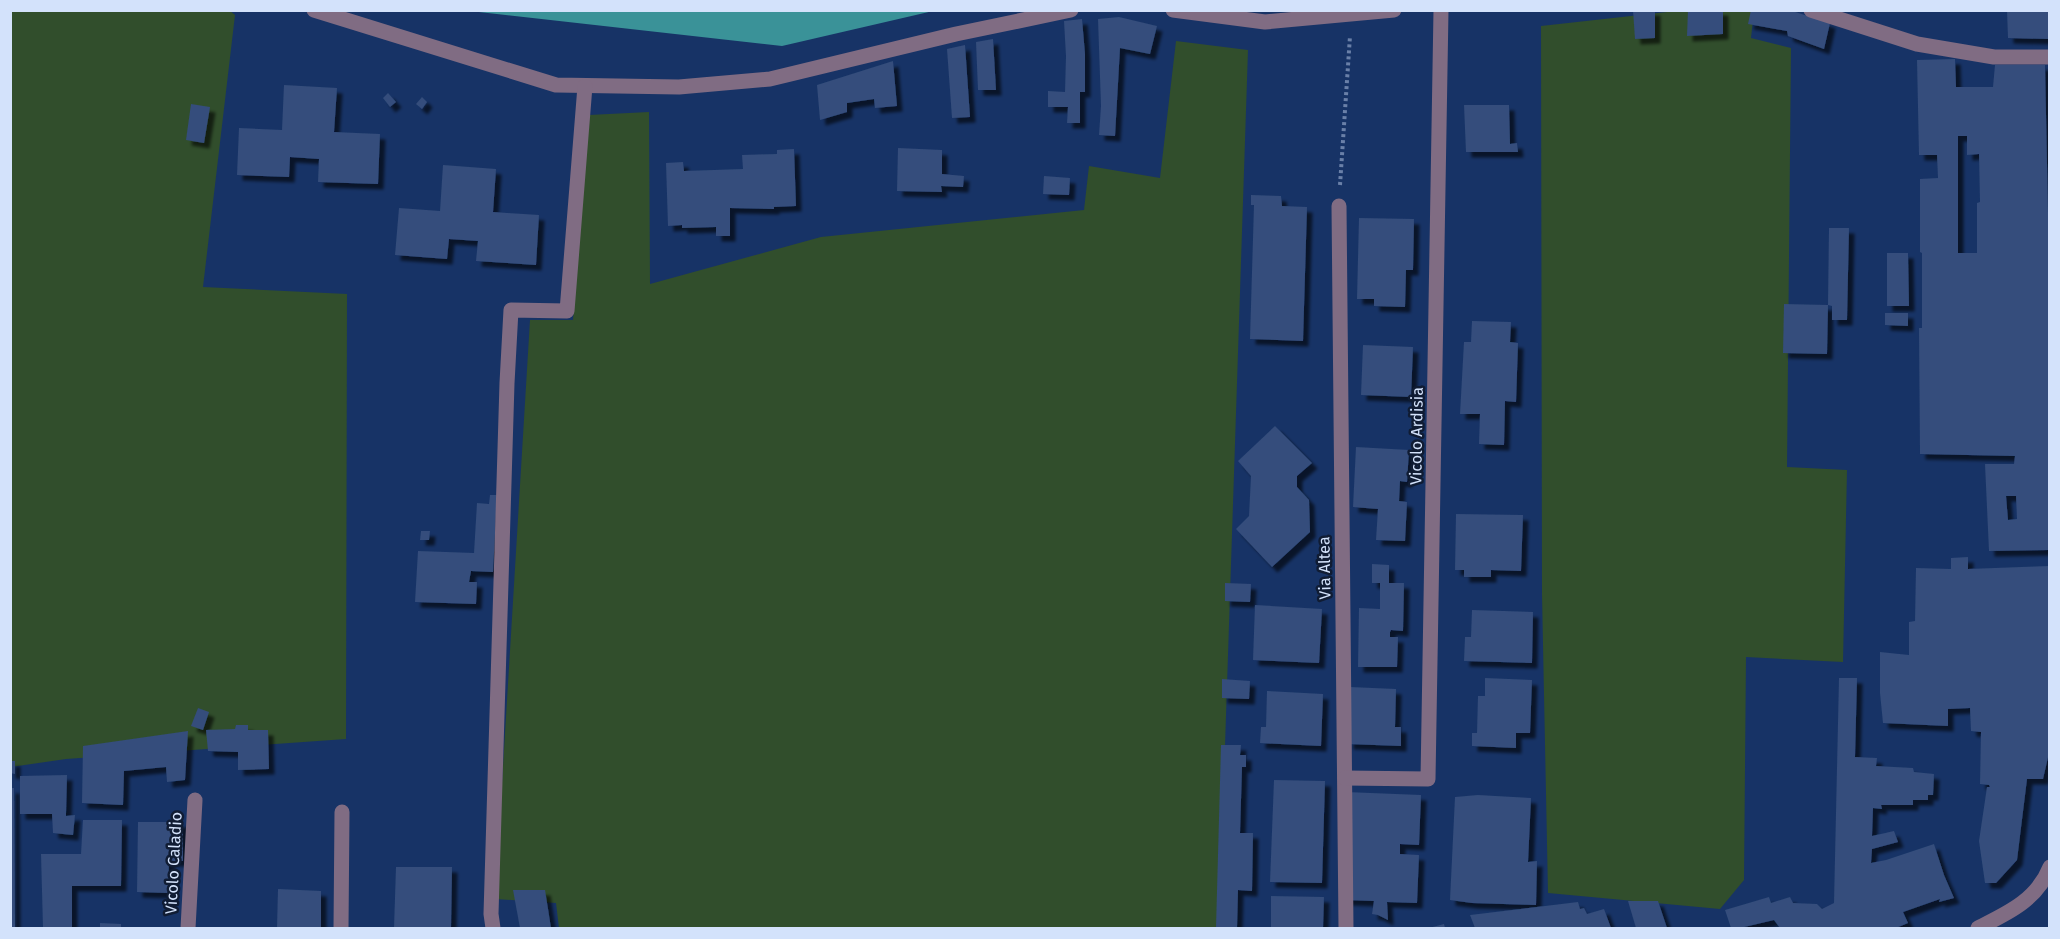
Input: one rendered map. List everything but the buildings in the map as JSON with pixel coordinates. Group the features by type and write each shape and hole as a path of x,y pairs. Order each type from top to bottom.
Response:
{"street":[{"path":"314,10 556,85 679,87 770,80 956,34 1071,10"},
{"path":"1173,10 1265,22 1394,10"},
{"name":"Vicolo Ardisia","path":"1345,778 1428,779 1441,10"},
{"path":"1811,10 1917,44 1994,57 2049,57"},
{"path":"493,928 491,914 506,394 511,310 567,311 585,86"},
{"name":"Via Altea","path":"1339,206 1346,928"},
{"name":"Vicolo Caladio","path":"188,928 195,800"},
{"path":"341,928 342,812"},
{"path":"1978,928 2021,905 2037,891 2049,867"}],"path":[{"path":"1339,206 1351,15"}],"shaded area":[{"path":"229,10 235,15 203,287 347,294 346,739 66,759 11,767 10,11"},
{"path":"470,10 933,11 782,46"},
{"path":"1676,11 1754,11 1751,38 1791,48 1787,467 1847,470 1843,662 1746,657 1744,880 1720,909 1548,893 1542,595 1541,26"},
{"path":"1176,41 1248,50 1219,928 559,928 556,903 495,899 530,320 573,320 589,115 649,112 650,284 821,237 1084,210 1089,166 1160,178"}]}
